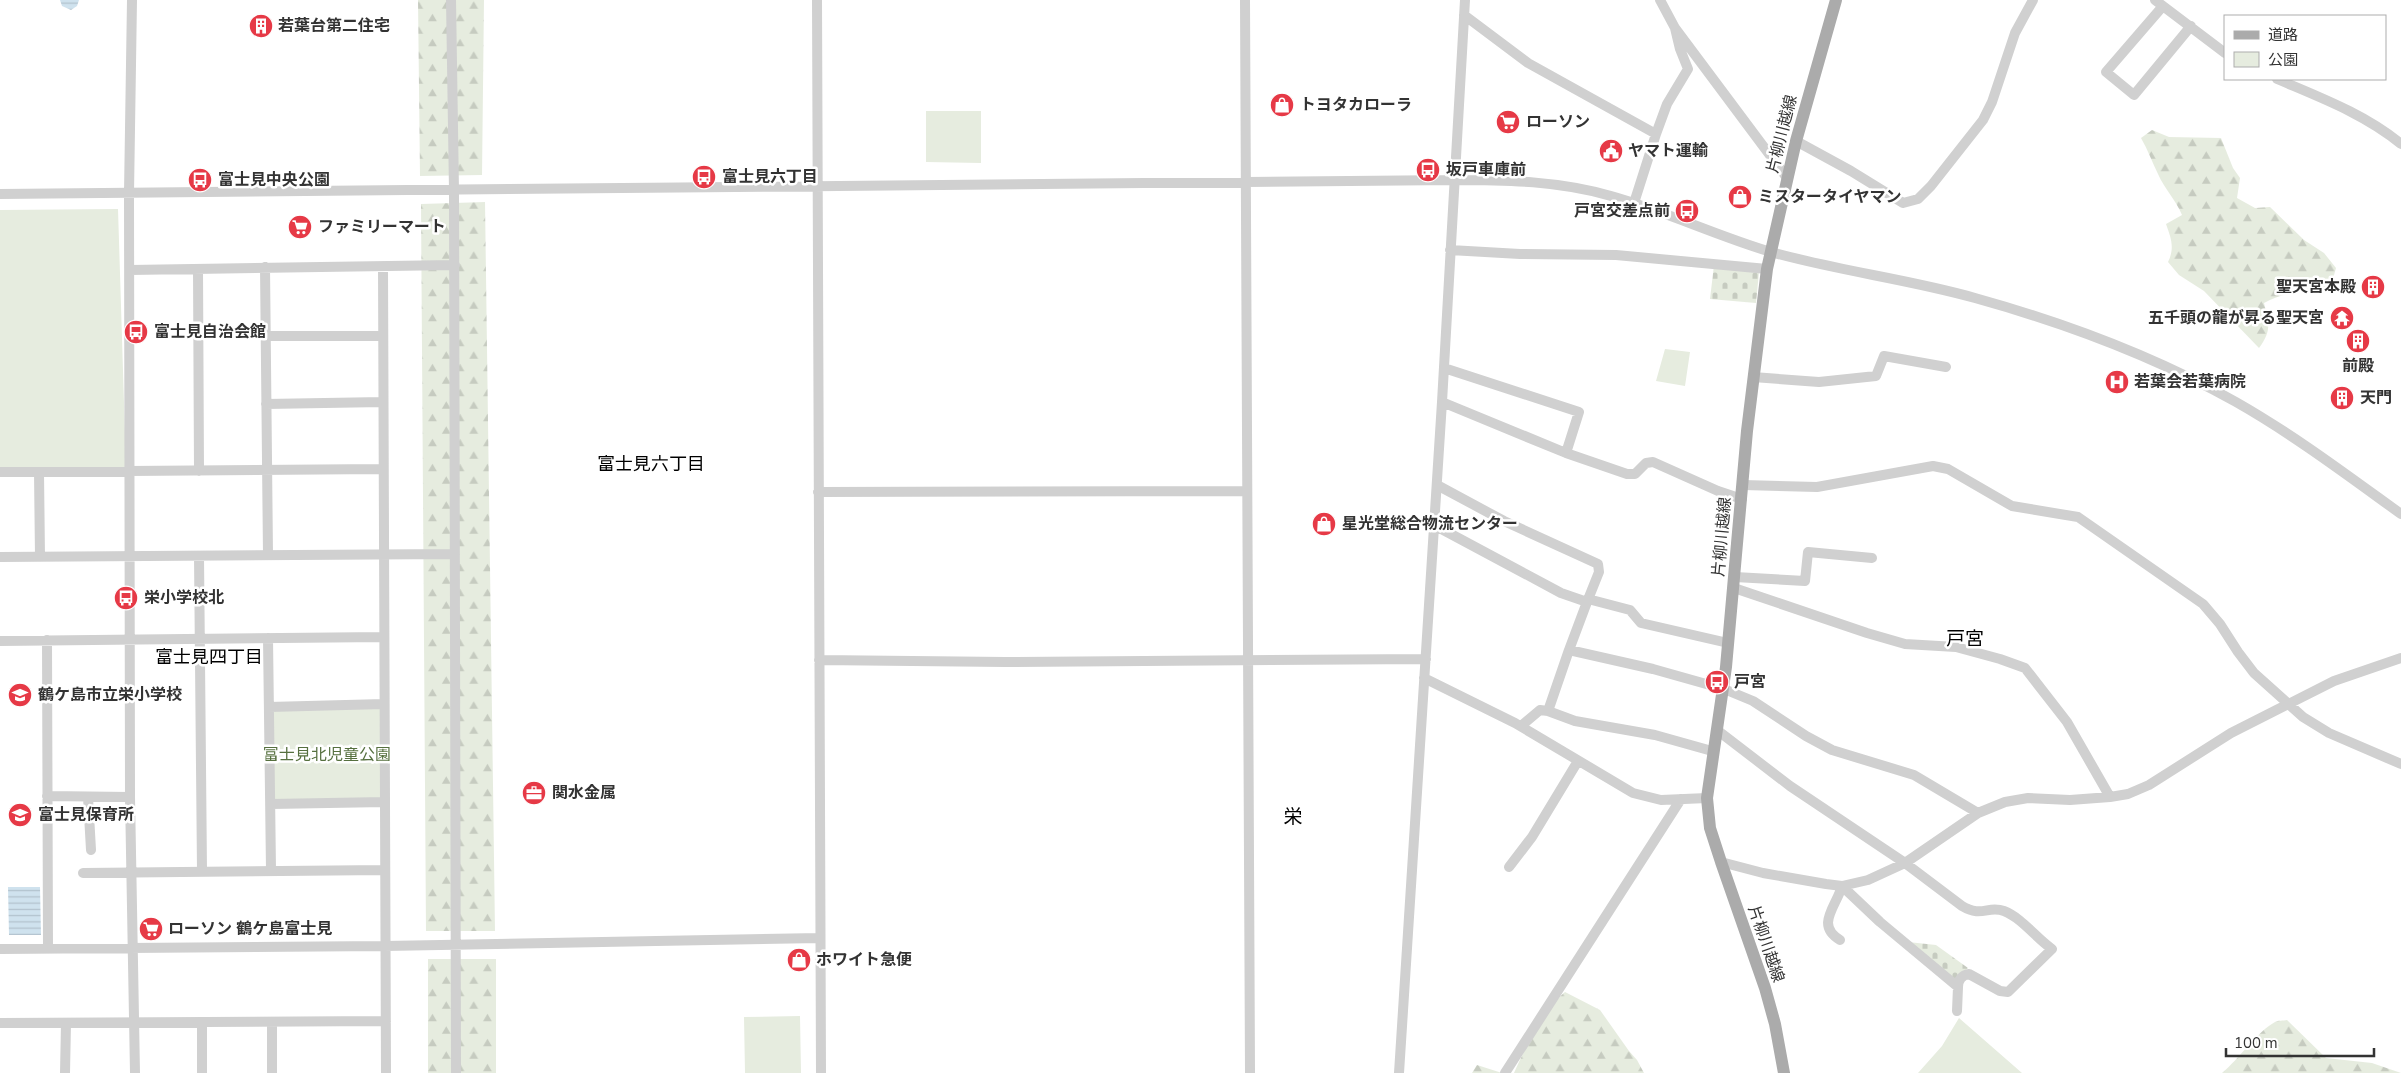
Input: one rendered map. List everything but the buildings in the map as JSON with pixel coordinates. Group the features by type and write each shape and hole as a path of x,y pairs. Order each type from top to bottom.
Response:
{"main road":[{"name":"片柳川越線","path":"1784,1073 1775,1024 1765,988 1710,828 1707,798 1712,751 1724,689 1752,377 1767,269 1796,141 1836,0"}],"street":[{"path":"132,0 129,193 131,472 130,797 136,1022 135,1073"},
{"path":"451,0 455,265 456,1073"},
{"path":"817,0 821,1073"},
{"path":"1245,0 1250,1073"},
{"path":"1399,1073 1437,485 1465,0"},
{"path":"1660,0 1675,28 1787,178"},
{"path":"1796,141 1903,204 1918,199 1931,186 1984,120 2015,33 2033,0"},
{"path":"2191,26 2134,95 2106,72 2159,3 2191,26 2224,52"},
{"path":"1464,14 1528,63 1656,134"},
{"path":"1634,203 1667,104 1688,69 1680,49 1675,28"},
{"path":"2279,80 2363,118 2388,132 2401,144"},
{"path":"0,194 1454,180 1536,182 1588,190 1634,203 1771,252 1973,297 2050,320 2134,353 2207,386 2267,421 2325,459 2401,514"},
{"path":"1450,250 1520,254 1616,255 1767,269"},
{"path":"130,270 455,265"},
{"path":"265,267 268,555"},
{"path":"383,267 386,1073"},
{"path":"198,269 200,471"},
{"path":"266,336 382,336"},
{"path":"1752,377 1819,382 1876,376 1884,356 1946,367"},
{"path":"1444,368 1579,412 1566,452"},
{"path":"266,404 383,402"},
{"path":"1442,402 1566,452 1627,474 1635,474 1646,463 1653,462 1718,492 1742,498"},
{"path":"1743,484 1817,487 1933,466 1948,469 2012,506 2078,517 2203,604 2220,624 2254,672 2303,716 2329,733 2401,764"},
{"path":"0,472 383,470"},
{"path":"39,472 40,557"},
{"path":"1437,485 1504,521 1598,564 1600,567 1548,711"},
{"path":"818,492 1247,491"},
{"path":"1434,525 1561,593 1630,610 1641,623 1728,643"},
{"path":"1734,582 1805,581 1808,552 1872,558"},
{"path":"0,557 455,554"},
{"path":"199,556 202,871"},
{"path":"1734,582 1890,640 1928,647 1956,647 2025,668 2067,722 2110,798"},
{"path":"0,641 384,636"},
{"path":"268,638 271,870"},
{"path":"47,640 48,949"},
{"path":"1569,650 1653,669 1724,689 1753,701 1806,736 1832,750 1914,775 1978,813"},
{"path":"1721,862 1763,873 1842,886 1868,880 1905,863 1978,813 2005,802 2028,798 2070,800 2110,798 2149,786 2231,733 2334,681 2401,658"},
{"path":"819,660 1005,662 1426,659"},
{"path":"1424,678 1521,726 1633,793 1661,800 1707,798"},
{"path":"269,707 384,704"},
{"path":"1521,726 1540,710 1548,711 1575,721 1655,735 1712,751"},
{"path":"1717,730 1790,786 1905,863 1972,912 2003,911 2013,916 2052,949 2008,992 2000,991 1969,974 1964,975 1958,982 1957,1011"},
{"path":"1509,867 1532,837 1578,761"},
{"path":"47,796 130,797"},
{"path":"88,797 91,850"},
{"path":"1505,1073 1682,799"},
{"path":"270,804 384,802"},
{"path":"84,873 131,871 385,870"},
{"path":"1840,940 1830,932 1827,923 1842,886"},
{"path":"1842,886 1880,922 1958,987"},
{"path":"0,949 134,946 385,946 820,938"},
{"path":"0,1023 386,1021"},
{"path":"202,1022 202,1073"},
{"path":"272,1022 272,1073"},
{"path":"65,1073 66,1023"}],"green space":[{"path":"418,0 484,0 482,175 420,176"},
{"path":"926,111 981,111 981,163 926,162"},
{"path":"2152,130 2169,137 2221,138 2233,168 2240,178 2237,198 2255,208 2270,207 2304,240 2324,253 2336,268 2331,286 2289,294 2264,303 2268,331 2259,348 2204,291 2179,275 2168,262 2172,248 2166,224 2182,215 2161,179 2141,138"},
{"path":"485,202 495,931 426,931 421,204"},
{"path":"118,209 126,467 0,468 0,210"},
{"path":"1714,265 1759,272 1756,303 1710,299"},
{"path":"1665,349 1690,352 1685,386 1656,381"},
{"name":"富士見北児童公園","path":"384,704 385,802 271,804 269,707"},
{"path":"1908,942 1936,945 1968,968 1956,981"},
{"path":"428,959 496,959 496,1073 428,1073"},
{"path":"1565,992 1600,1010 1637,1060 1644,1073 1514,1073 1543,1019 1550,1008"},
{"path":"800,1016 801,1073 745,1073 744,1017"},
{"path":"1959,1018 2022,1073 1918,1073 1942,1046"},
{"path":"2287,1020 2326,1058 2372,1063 2401,1073 2222,1073 2269,1026 2276,1021"},
{"path":"1477,1065 1502,1073 1472,1073"}],"water":[{"path":"60,0 79,0 77,6 71,10 62,6"},
{"path":"8,887 40,887 41,935 9,935"}],"place":[{"name":"若葉台第二住宅","path":"261,26"},
{"name":"トヨタカローラ","path":"1282,105"},
{"name":"ローソン","path":"1508,122"},
{"name":"ヤマト運輸","path":"1611,151"},
{"name":"坂戸車庫前","path":"1428,170"},
{"name":"富士見六丁目","path":"704,177"},
{"name":"富士見中央公園","path":"200,180"},
{"name":"ミスタータイヤマン","path":"1740,197"},
{"name":"戸宮交差点前","path":"1687,211"},
{"name":"ファミリーマート","path":"300,227"},
{"name":"聖天宮本殿","path":"2373,287"},
{"name":"五千頭の龍が昇る聖天宮","path":"2342,318"},
{"name":"富士見自治会館","path":"136,332"},
{"name":"前殿","path":"2358,341"},
{"name":"若葉会若葉病院","path":"2117,382"},
{"name":"天門","path":"2342,398"},
{"name":"星光堂総合物流センター","path":"1324,524"},
{"name":"栄小学校北","path":"126,598"},
{"name":"戸宮","path":"1717,682"},
{"name":"鶴ケ島市立栄小学校","path":"20,695"},
{"name":"関水金属","path":"534,793"},
{"name":"富士見保育所","path":"20,815"},
{"name":"ローソン 鶴ケ島富士見","path":"151,929"},
{"name":"ホワイト急便","path":"799,960"}],"district":[{"name":"富士見六丁目","path":"651,464"},
{"name":"戸宮","path":"1965,639"},
{"name":"富士見四丁目","path":"209,657"},
{"name":"栄","path":"1293,817"}]}
